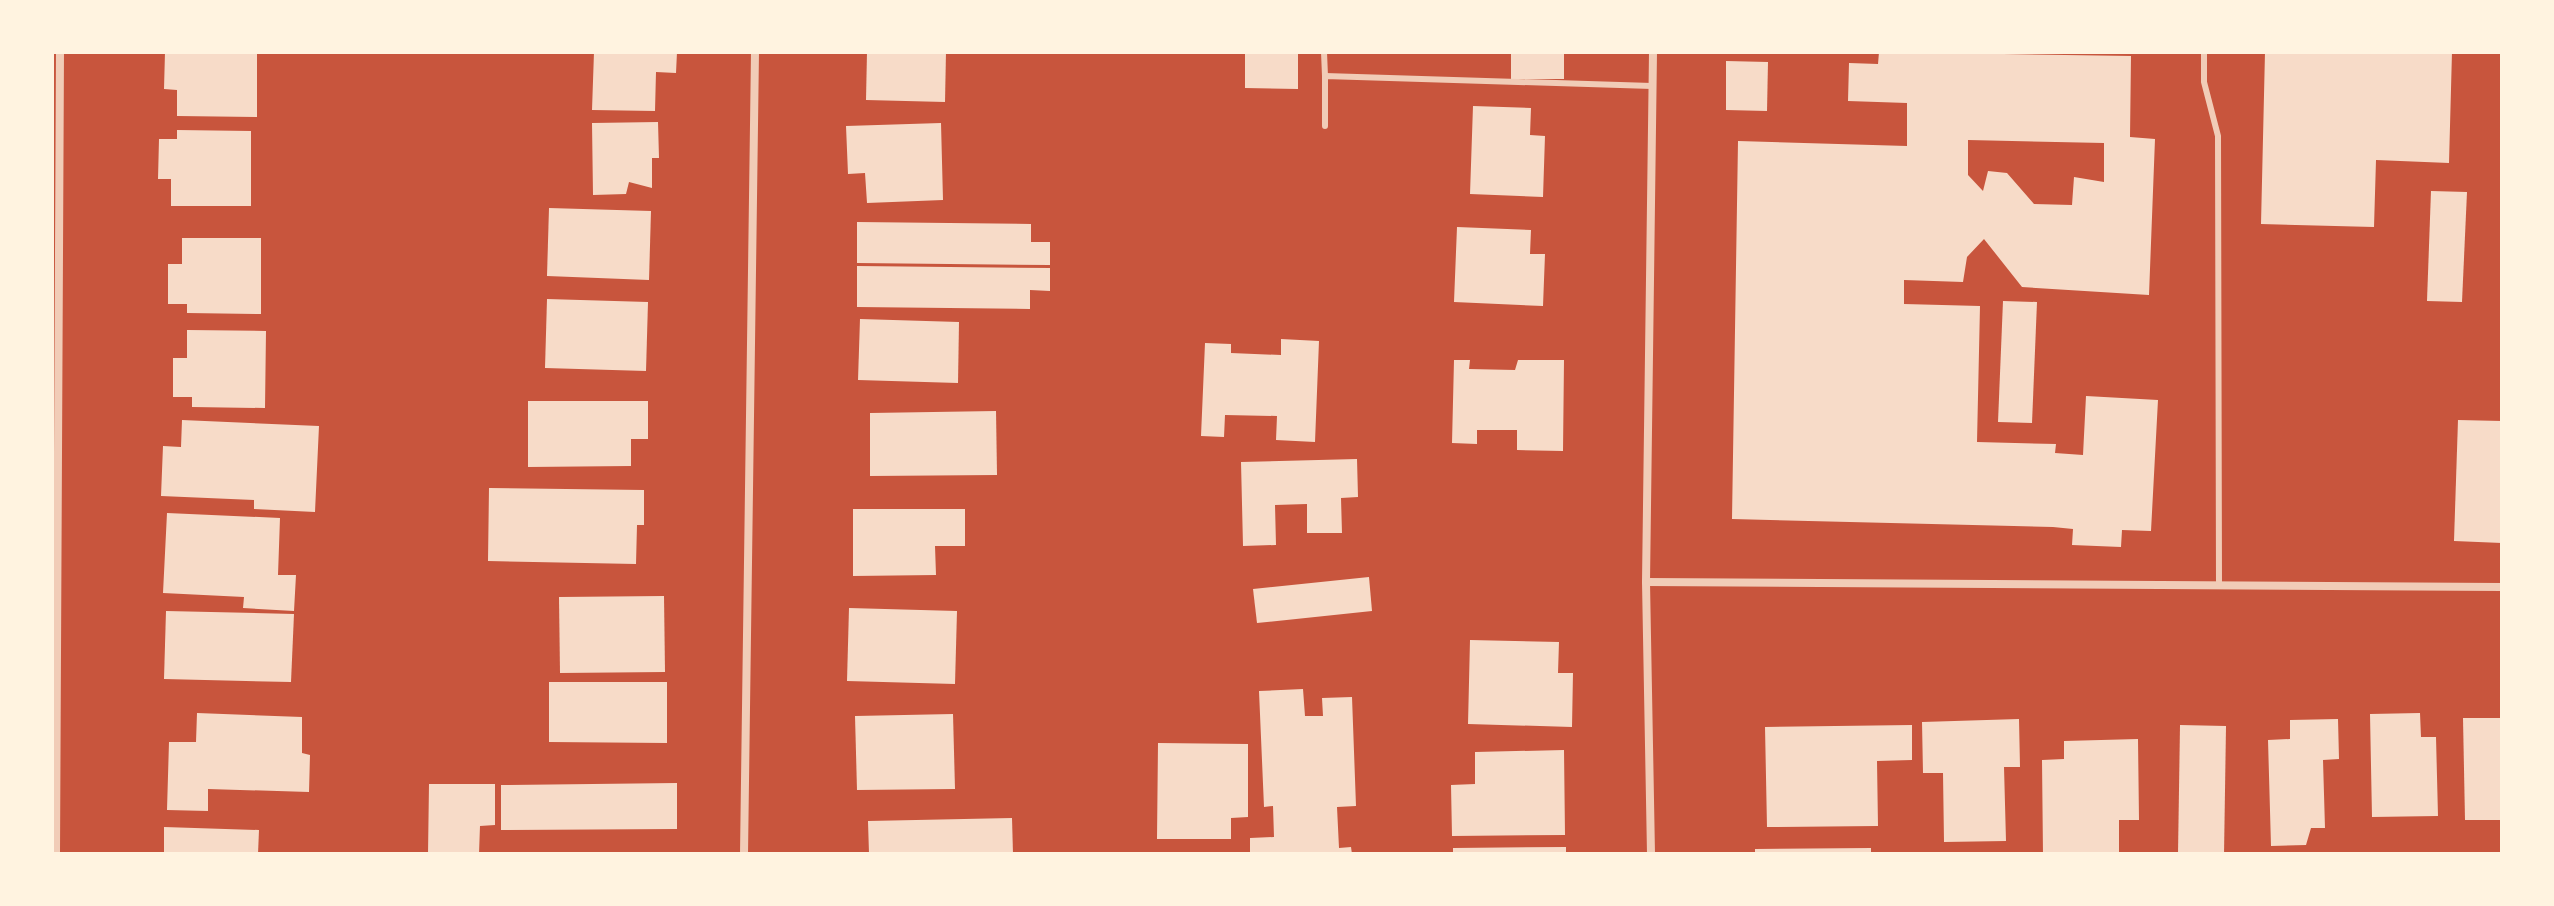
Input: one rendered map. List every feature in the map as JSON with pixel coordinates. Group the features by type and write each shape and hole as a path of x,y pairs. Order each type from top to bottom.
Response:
{"street":[{"path":"56,854 54,665 60,52"},
{"path":"744,854 755,52"},
{"path":"1651,854 1646,582 1653,52"},
{"path":"1646,582 2502,587"}],"lane":[{"path":"1324,52 1325,126"},
{"path":"2204,52 2204,82 2218,136 2219,586"},
{"path":"1325,76 1652,86"}],"building":[{"path":"165,52 257,52 257,117 177,116 177,90 164,89"},
{"path":"594,52 677,52 676,73 656,72 655,111 592,110"},
{"path":"867,52 946,52 945,102 866,100"},
{"path":"1245,52 1298,52 1298,89 1245,88"},
{"path":"1511,52 1564,52 1564,79 1511,79"},
{"path":"1879,52 2131,56 2130,137 2155,139 2149,295 2022,287 1984,239 1967,257 1963,282 1904,280 1904,304 1980,306 1977,442 2056,444 2055,453 2083,455 2086,396 2158,400 2151,531 2122,530 2121,547 2072,545 2073,529 2053,527 1732,519 1738,141 1907,146 1907,103 1848,101 1849,63 1878,64","holes":["1968,140 2104,143 2104,182 2074,177 2072,205 2034,204 2007,173 1988,171 1983,191 1968,175"]},
{"path":"2265,52 2452,52 2449,163 2376,160 2374,227 2261,224"},
{"path":"1726,61 1768,62 1767,111 1726,110"},
{"path":"1473,106 1531,108 1530,135 1545,136 1543,197 1470,194"},
{"path":"658,122 659,158 652,158 652,188 629,182 626,194 593,195 592,123"},
{"path":"941,123 943,200 867,203 865,173 848,174 846,126"},
{"path":"177,130 251,131 251,206 171,206 171,179 158,179 159,139 177,139"},
{"path":"2431,191 2467,192 2462,302 2427,301"},
{"path":"549,208 651,211 649,280 547,276"},
{"path":"857,222 1031,224 1031,242 1050,242 1050,265 857,263"},
{"path":"1457,227 1531,230 1530,254 1545,254 1543,306 1454,302"},
{"path":"182,238 261,238 261,314 187,313 187,304 168,304 168,264 182,264"},
{"path":"857,266 1050,268 1050,291 1030,290 1030,309 857,307"},
{"path":"547,299 648,302 646,371 545,368"},
{"path":"2003,301 2037,302 2032,423 1998,422"},
{"path":"860,319 959,322 958,383 858,380"},
{"path":"187,330 266,331 265,408 192,407 192,397 173,397 173,358 187,358"},
{"path":"1281,339 1319,341 1315,442 1276,440 1277,416 1225,415 1224,437 1201,436 1205,343 1231,344 1231,353 1281,355"},
{"path":"1454,360 1470,360 1469,369 1515,370 1518,360 1564,360 1563,451 1517,450 1517,430 1477,430 1477,444 1452,443"},
{"path":"528,401 648,401 648,439 631,439 631,466 528,467"},
{"path":"996,411 997,475 870,476 870,413"},
{"path":"182,420 319,426 315,512 254,509 254,500 161,496 163,446 181,447"},
{"path":"2458,420 2502,421 2502,543 2454,541"},
{"path":"1357,459 1358,497 1341,498 1342,533 1307,533 1307,504 1275,505 1276,545 1243,546 1241,462"},
{"path":"489,488 644,490 644,525 637,525 636,564 488,561"},
{"path":"853,509 965,509 965,546 935,546 936,575 853,576"},
{"path":"167,513 280,518 278,575 296,575 294,611 243,608 244,597 163,593"},
{"path":"1369,577 1372,611 1257,623 1253,589"},
{"path":"664,596 665,672 560,673 559,597"},
{"path":"849,608 957,611 955,684 847,681"},
{"path":"166,611 294,614 291,682 164,679"},
{"path":"1470,640 1559,642 1558,673 1573,673 1572,727 1468,724"},
{"path":"549,682 667,682 667,743 549,742"},
{"path":"1303,689 1305,716 1323,716 1322,698 1352,697 1356,806 1337,807 1339,848 1351,847 1352,854 1250,854 1250,838 1274,837 1273,806 1264,807 1259,691"},
{"path":"197,713 302,717 302,753 310,755 309,792 208,789 208,811 167,810 169,742 196,742"},
{"path":"2420,713 2421,737 2436,737 2438,816 2372,817 2370,714"},
{"path":"953,714 955,789 857,790 855,716"},
{"path":"2463,718 2502,718 2502,820 2465,820"},
{"path":"2019,719 2020,767 2004,767 2006,841 1944,842 1943,773 1923,773 1922,722"},
{"path":"2338,719 2339,759 2323,760 2325,828 2311,828 2306,845 2271,846 2268,740 2290,739 2290,720"},
{"path":"1912,725 1912,760 1877,761 1878,826 1767,827 1765,727"},
{"path":"2180,725 2226,726 2224,854 2178,854"},
{"path":"2138,739 2139,820 2119,820 2119,854 2043,854 2042,760 2064,759 2064,741"},
{"path":"1158,743 1248,744 1248,817 1231,818 1231,839 1157,839"},
{"path":"1564,750 1565,835 1452,836 1451,785 1475,784 1475,752"},
{"path":"677,783 677,829 501,830 501,785"},
{"path":"429,784 495,784 495,825 480,826 479,854 428,854"},
{"path":"1012,818 1013,854 869,854 868,821"},
{"path":"164,827 259,830 258,854 164,854"},
{"path":"1566,847 1566,854 1453,854 1453,848"},
{"path":"1871,848 1871,854 1755,854 1755,849"}]}
